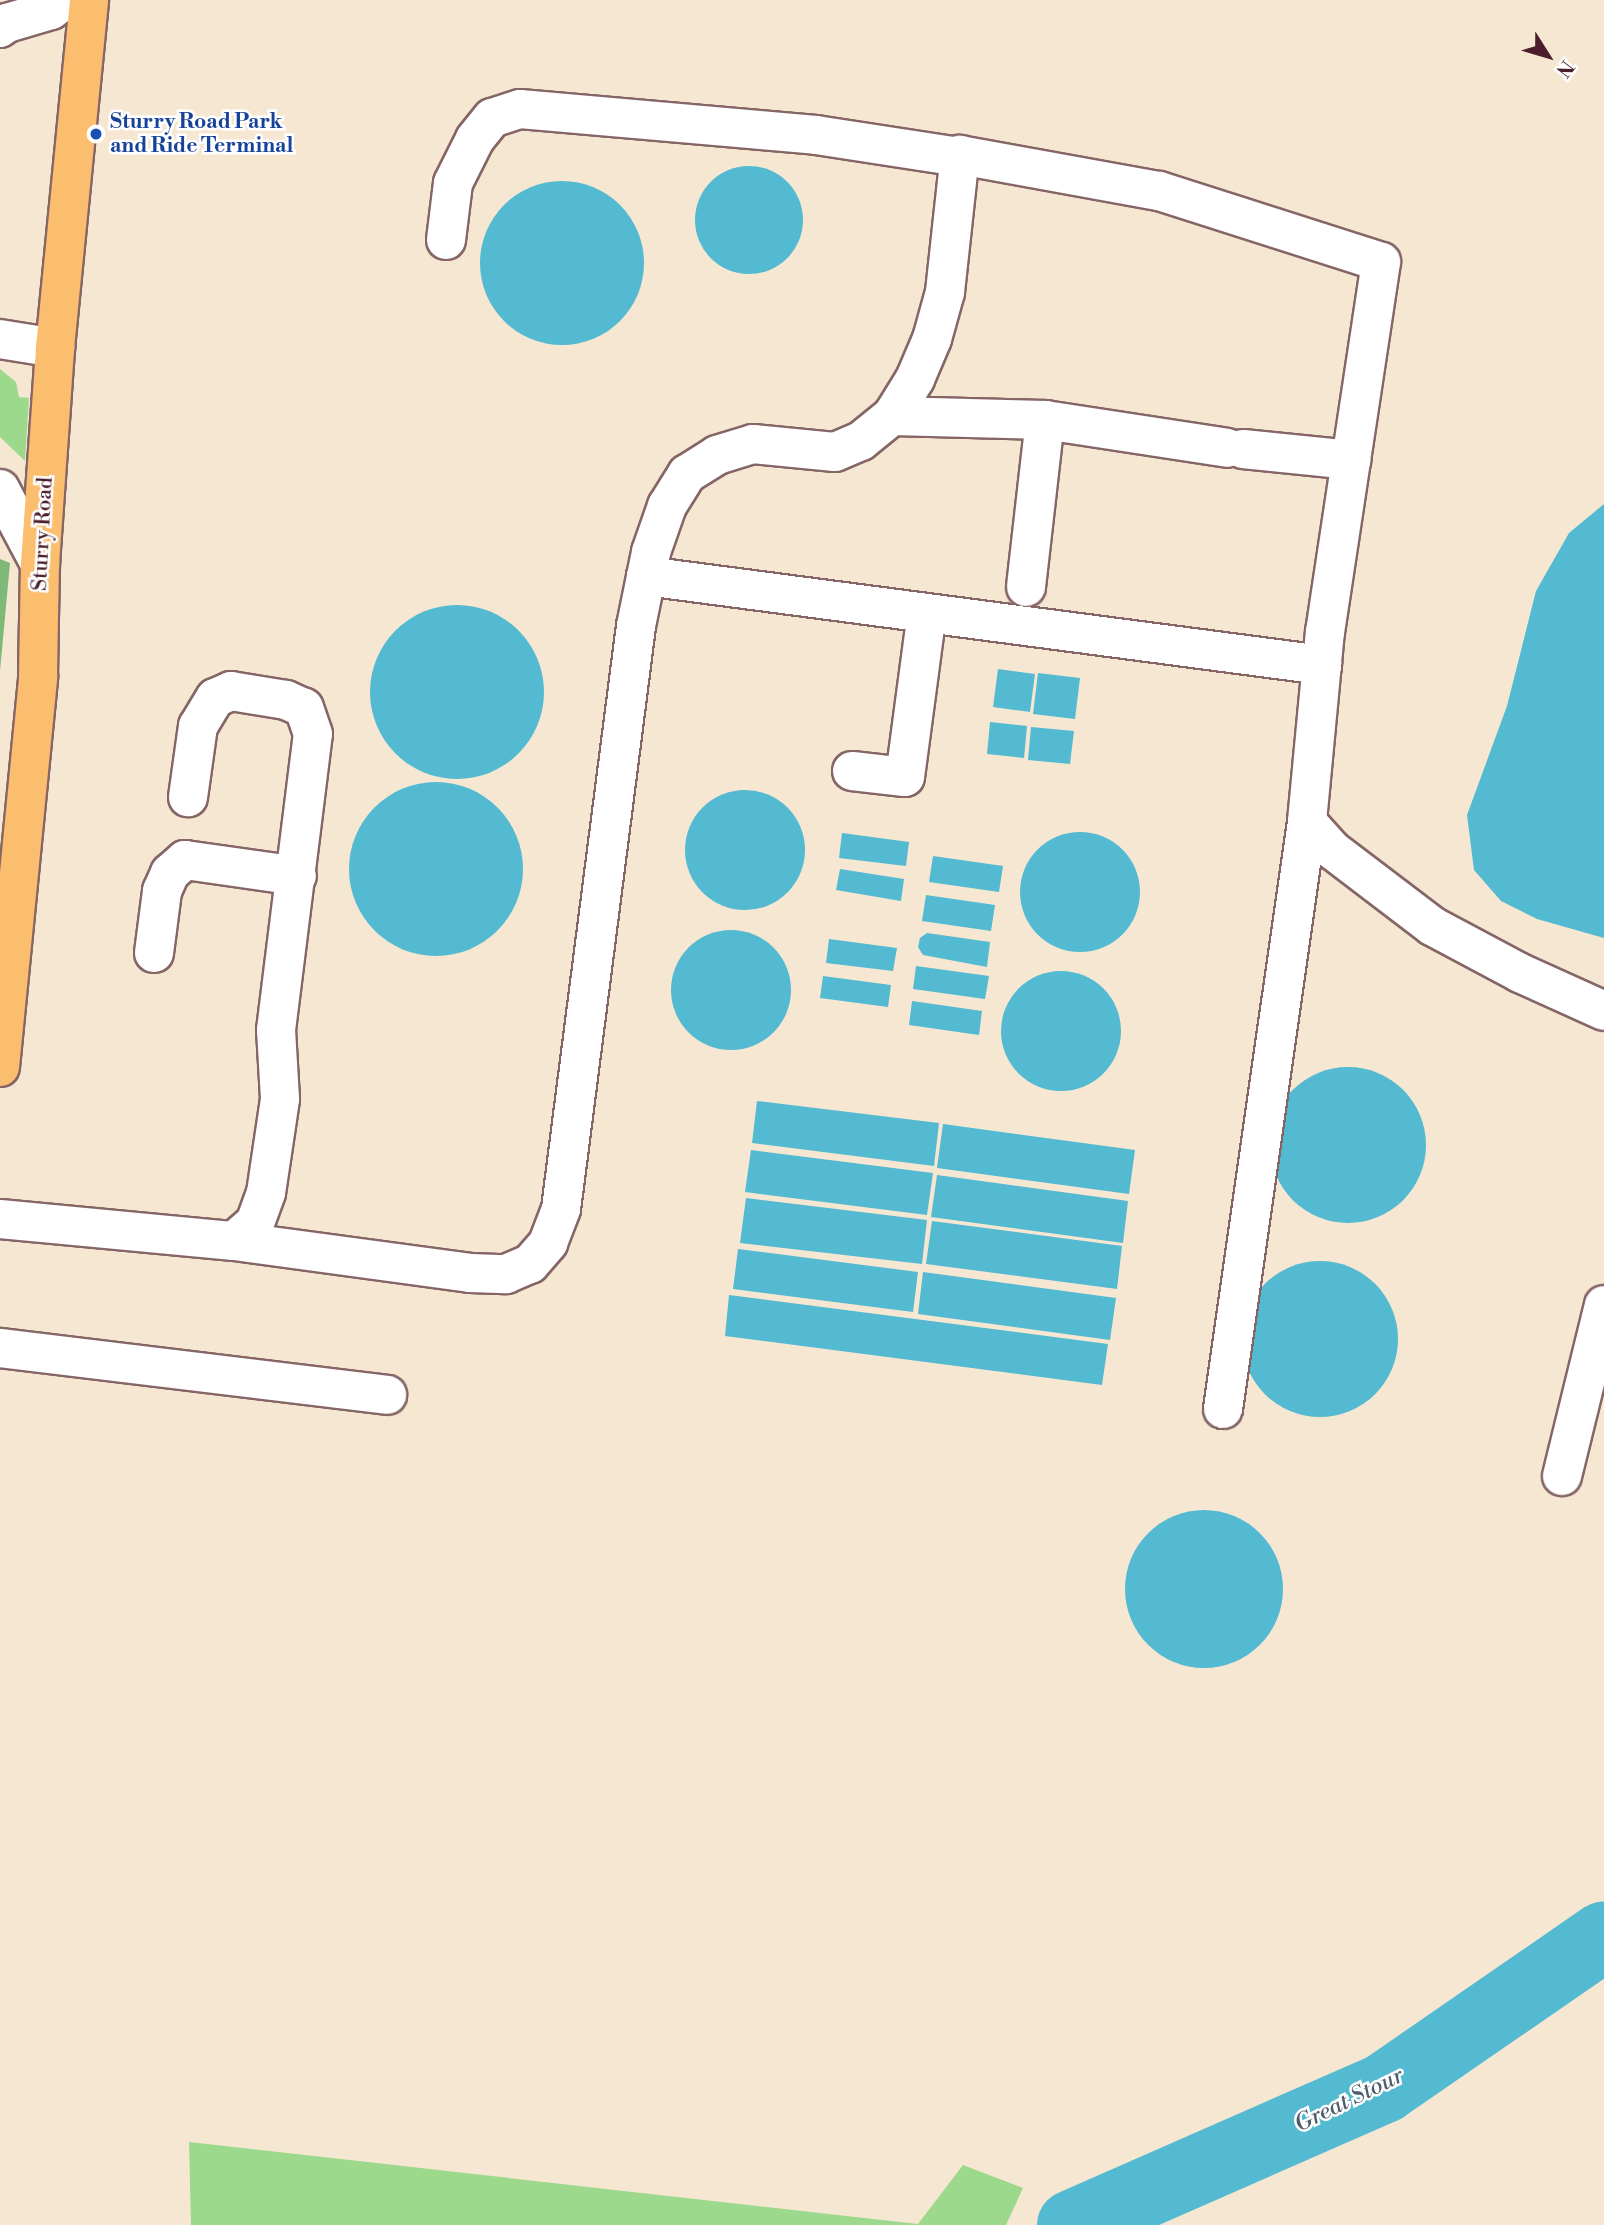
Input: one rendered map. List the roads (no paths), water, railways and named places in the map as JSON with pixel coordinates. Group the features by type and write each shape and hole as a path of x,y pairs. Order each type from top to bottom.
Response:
{"highway":[{"name":"Sturry Road","path":"0,1067 38,676 40,564 55,348 89,0"}],"lane":[{"path":"0,28 7,23 51,10 65,0"},
{"path":"446,240 453,183 475,139 492,118 520,109 816,135 1159,191 1381,262 1322,665 1307,822 1223,1409"},
{"path":"0,1219 234,1241 470,1273 506,1274 530,1264 548,1243 561,1209 636,626 651,552 667,506 687,474 717,455 753,444 835,452 861,441 892,416 915,379 932,340 945,292 959,157"},
{"path":"0,339 55,348"},
{"path":"892,416 1045,420 1235,449 1351,460"},
{"path":"1026,587 1045,420"},
{"path":"0,489 40,564"},
{"path":"646,576 1322,665"},
{"path":"852,771 905,777 927,612"},
{"path":"188,797 198,726 215,698 230,691 286,700 304,708 313,734 276,1030 280,1099 266,1193 255,1223 234,1241"},
{"path":"1307,822 1331,849 1433,926 1520,973 1604,1011"},
{"path":"154,954 162,891 170,873 185,860 297,876"},
{"path":"1562,1476 1604,1305"},
{"path":"0,1348 387,1395"}],"water":[{"path":"749,166 770,170 787,182 799,199 803,220 799,241 787,258 770,270 749,274 728,270 711,258 699,241 695,220 699,199 711,182 728,170"},
{"path":"562,181 593,187 620,205 638,232 644,263 638,294 620,321 593,339 562,345 531,339 504,321 486,294 480,263 486,232 504,205 531,187"},
{"path":"1604,504 1604,938 1537,919 1501,901 1474,870 1467,815 1507,706 1536,591 1569,533"},
{"path":"457,605 490,612 519,630 537,659 544,692 537,725 519,754 490,772 457,779 424,772 395,754 377,725 370,692 377,659 395,630 424,612"},
{"path":"998,669 1035,674 1030,712 993,707"},
{"path":"1038,673 1080,678 1075,719 1033,714"},
{"path":"990,722 1027,726 1024,758 987,754"},
{"path":"1031,727 1074,731 1070,764 1028,760"},
{"path":"436,782 469,789 497,808 516,836 523,869 516,902 497,930 469,949 436,956 403,949 375,930 356,902 349,869 356,836 375,808 403,789"},
{"path":"745,790 768,794 787,808 801,827 805,850 801,873 787,892 768,906 745,910 722,906 703,892 689,873 685,850 689,827 703,808 722,794"},
{"path":"1080,832 1103,836 1123,849 1136,869 1140,892 1136,915 1123,935 1103,948 1080,952 1057,948 1037,935 1024,915 1020,892 1024,869 1037,849 1057,836"},
{"path":"842,833 909,842 906,866 839,858"},
{"path":"933,856 1003,866 999,892 929,882"},
{"path":"840,869 904,879 901,901 836,890"},
{"path":"926,895 995,905 991,931 922,921"},
{"path":"731,930 754,934 774,947 787,967 791,990 787,1013 774,1033 754,1046 731,1050 708,1046 688,1033 675,1013 671,990 675,967 688,947 708,934"},
{"path":"927,933 990,942 987,967 923,955 918,947 920,938"},
{"path":"829,939 897,948 893,971 826,963"},
{"path":"916,966 989,976 985,999 913,989"},
{"path":"1061,971 1084,975 1104,988 1117,1008 1121,1031 1117,1054 1104,1074 1084,1087 1061,1091 1038,1087 1018,1074 1005,1054 1001,1031 1005,1008 1018,988 1038,975"},
{"path":"823,976 891,985 888,1007 820,998"},
{"path":"912,1001 982,1011 979,1035 909,1025"},
{"path":"1348,1067 1378,1073 1403,1090 1420,1115 1426,1145 1420,1175 1403,1200 1378,1217 1348,1223 1318,1217 1293,1200 1276,1175 1270,1145 1276,1115 1293,1090 1318,1073"},
{"path":"757,1101 939,1123 934,1166 752,1143"},
{"path":"943,1124 1135,1150 1129,1194 937,1168"},
{"path":"751,1150 933,1173 927,1215 745,1192"},
{"path":"937,1175 1128,1201 1123,1243 931,1217"},
{"path":"746,1198 927,1220 922,1264 740,1243"},
{"path":"932,1221 1122,1246 1117,1289 926,1264"},
{"path":"738,1249 918,1272 913,1312 733,1289"},
{"path":"1320,1261 1350,1267 1375,1284 1392,1309 1398,1339 1392,1369 1375,1394 1350,1411 1320,1417 1290,1411 1265,1394 1248,1369 1242,1339 1248,1309 1265,1284 1290,1267"},
{"path":"923,1272 1116,1298 1110,1340 918,1314"},
{"path":"729,1295 1108,1344 1102,1385 725,1336"},
{"path":"1204,1510 1234,1516 1260,1533 1277,1559 1283,1589 1277,1619 1260,1645 1234,1662 1204,1668 1174,1662 1148,1645 1131,1619 1125,1589 1131,1559 1148,1533 1174,1516"}],"waterway":[{"name":"Great Stour","path":"1072,2225 1384,2088 1604,1936"}],"place":[{"name":"Sturry Road Park and Ride Terminal","path":"96,134"}]}
